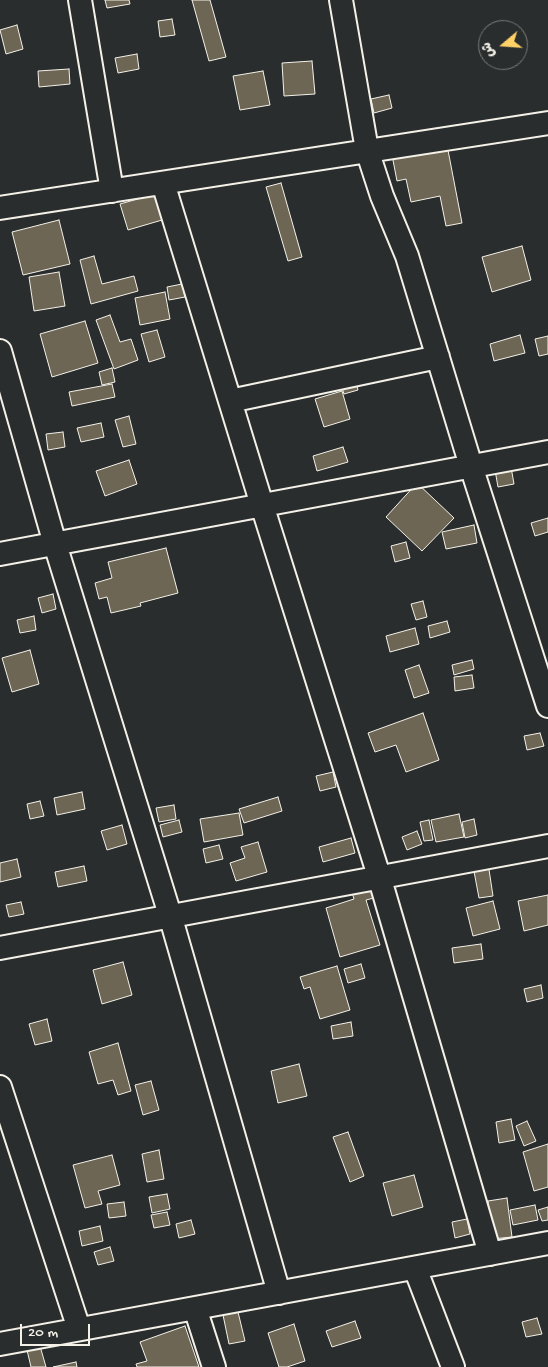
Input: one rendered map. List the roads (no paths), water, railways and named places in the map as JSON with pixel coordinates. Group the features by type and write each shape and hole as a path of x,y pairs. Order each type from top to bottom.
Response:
{"street":[{"path":"80,0 112,191"},
{"path":"341,0 367,150 382,196 407,256 471,466 548,706"},
{"path":"0,208 548,123"},
{"path":"163,183 379,876 490,1254"},
{"path":"0,351 55,544 170,915 279,1293"},
{"path":"230,401 438,357"},
{"path":"0,554 548,452"},
{"path":"0,948 548,846"},
{"path":"0,1086 79,1330"},
{"path":"0,1344 548,1243"},
{"path":"415,1268 453,1367"},
{"path":"195,1308 214,1367"}]}
